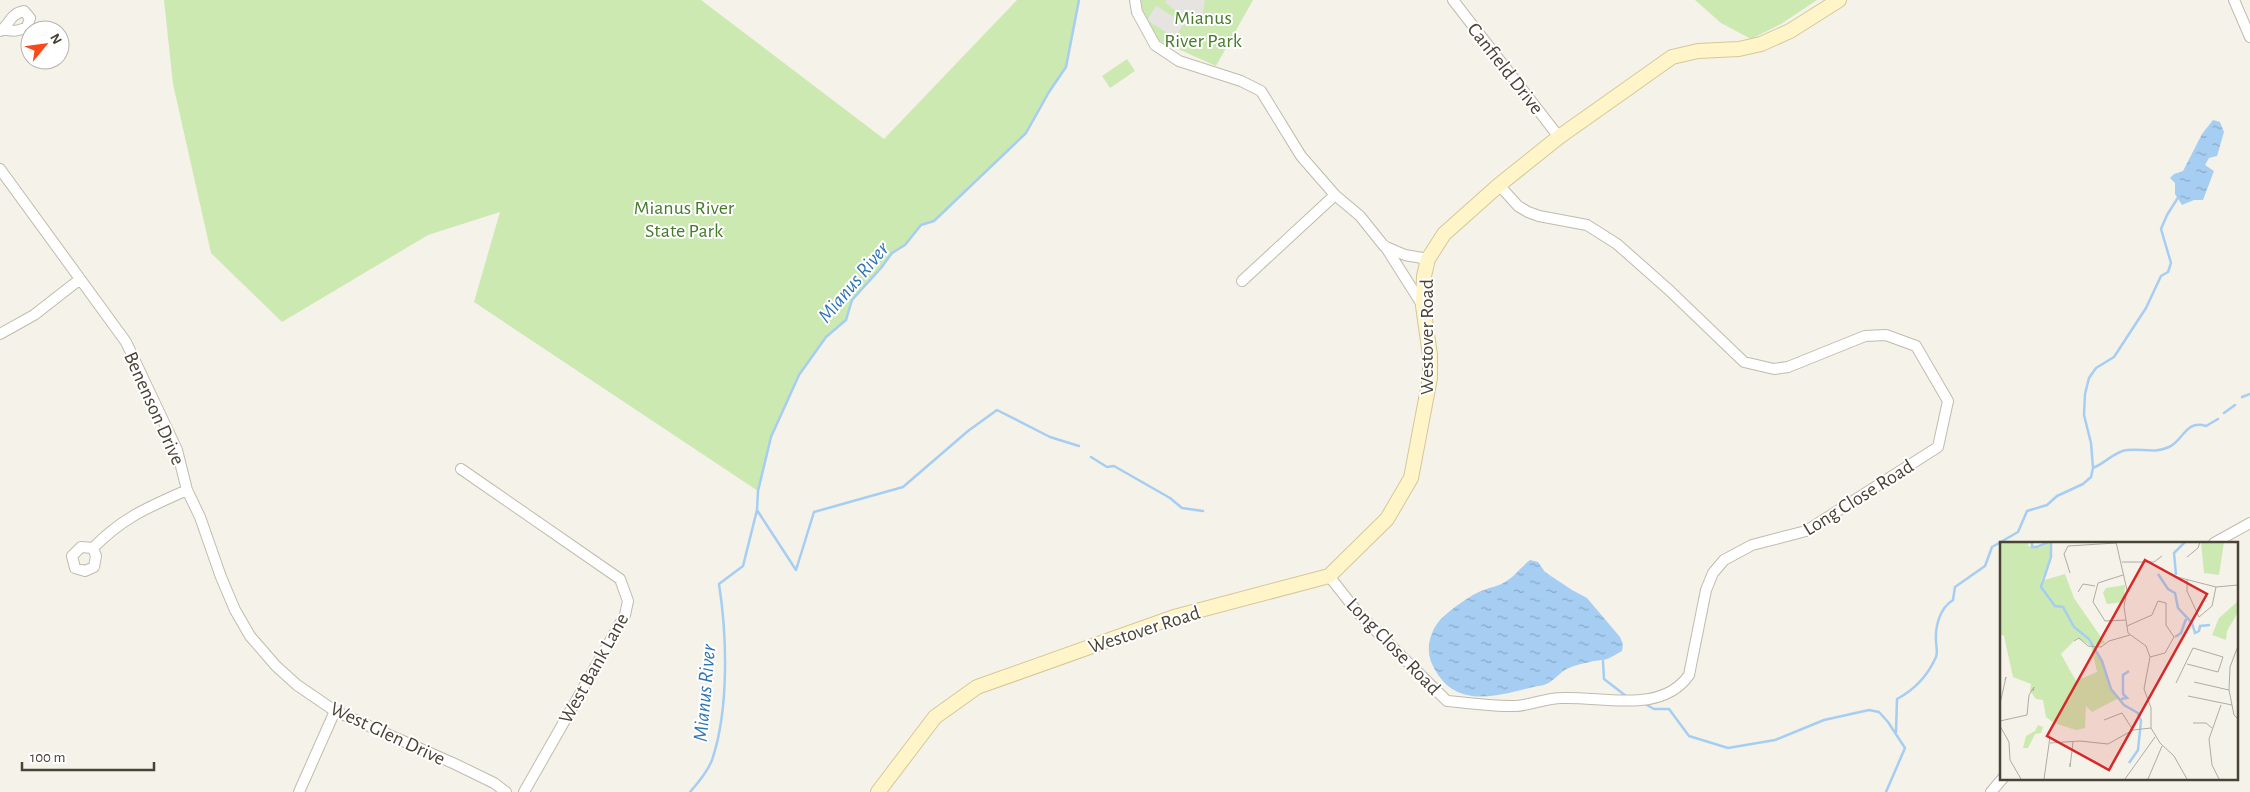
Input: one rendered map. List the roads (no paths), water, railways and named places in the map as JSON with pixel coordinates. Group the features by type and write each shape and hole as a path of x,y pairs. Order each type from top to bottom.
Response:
{"street":[{"path":"1134,0 1137,12 1147,33 1155,45 1167,54 1179,60 1241,81 1261,91 1301,156 1335,195 1360,216 1384,246 1423,306"},
{"name":"Canfield Drive","path":"1453,0 1560,137"},
{"name":"Westover Road","path":"878,792 936,717 977,687 1174,617 1329,576 1387,519 1411,478 1430,378 1430,355 1423,306 1424,276 1428,259 1444,234 1499,185 1560,137 1672,57 1698,51 1739,49 1761,44 1790,31 1838,0"},
{"path":"2234,0 2250,37"},
{"name":"Benenson Drive","path":"0,169 126,342 178,450 187,490 200,517 221,578 235,610 250,636 276,666"},
{"name":"Long Close Road","path":"1329,576 1359,614 1447,701 1517,706 1560,698 1623,701 1646,699 1662,695 1683,684 1689,675 1706,590 1713,573 1724,560 1752,545 1806,531 1938,447 1948,401 1916,346 1886,335 1865,336 1788,367 1774,369 1749,364 1744,362 1669,290 1617,244 1587,225 1539,216 1528,212 1518,206 1499,185"},
{"path":"1242,281 1335,195"},
{"path":"1384,246 1405,255 1428,259"},
{"path":"0,334 34,315 79,280"},
{"name":"West Bank Lane","path":"461,469 620,580 628,601 625,615 524,792"},
{"path":"93,548 108,533 129,517 187,490"},
{"path":"2216,542 2250,523"},
{"name":"West Glen Drive","path":"276,666 297,685 336,711 455,764 494,783 506,792"},
{"path":"299,792 336,711"},
{"path":"1991,792 2001,780"}],"water":[{"path":"2213,120 2220,122 2224,132 2217,156 2209,158 2205,165 2214,171 2203,200 2194,200 2182,205 2175,194 2175,183 2170,178 2174,174 2183,171 2202,134"},
{"path":"1530,560 1538,562 1545,572 1587,598 1620,637 1623,644 1622,651 1607,659 1569,668 1544,685 1504,694 1477,696 1464,694 1452,689 1442,680 1433,666 1429,654 1429,642 1436,625 1460,603 1479,592 1505,582"}],"waterway":[{"name":"Mianus River","path":"690,792 711,761 722,716 725,648 719,584 743,566 757,510 758,491 771,437 799,375 826,337 846,320 852,300 892,253 905,245 921,225 934,221 1026,133 1049,92 1066,67 1079,0"},
{"path":"2001,542 2018,532 2027,511 2047,505 2057,496 2083,484 2091,477 2093,468 2091,443 2084,415 2085,394 2089,378 2096,368 2114,357 2146,308 2161,276 2168,272 2171,263 2161,229 2179,196"},
{"path":"2242,397 2250,394"},
{"path":"2224,413 2235,405"},
{"path":"757,510 796,570 814,512 903,487 968,431 997,410 1050,437 1079,446"},
{"path":"2093,468 2123,451 2158,450 2169,447 2194,425 2206,426 2218,419"},
{"path":"1091,457 1107,467 1114,466 1170,498 1182,508 1203,511"},
{"path":"1896,732 1897,699 1915,687 1933,664 1937,653 1936,635 1938,624 1948,603 1953,600 1955,587 1985,566 1992,547 2000,542"},
{"path":"1603,661 1604,679 1626,696"},
{"path":"1645,704 1654,709 1669,709 1689,736 1728,748 1775,740 1824,720 1869,710 1879,712 1905,748 1886,792"}],"park label":[{"name":"Mianus River Park","path":"1203,28"},
{"name":"Mianus River State Park","path":"684,218"}]}
